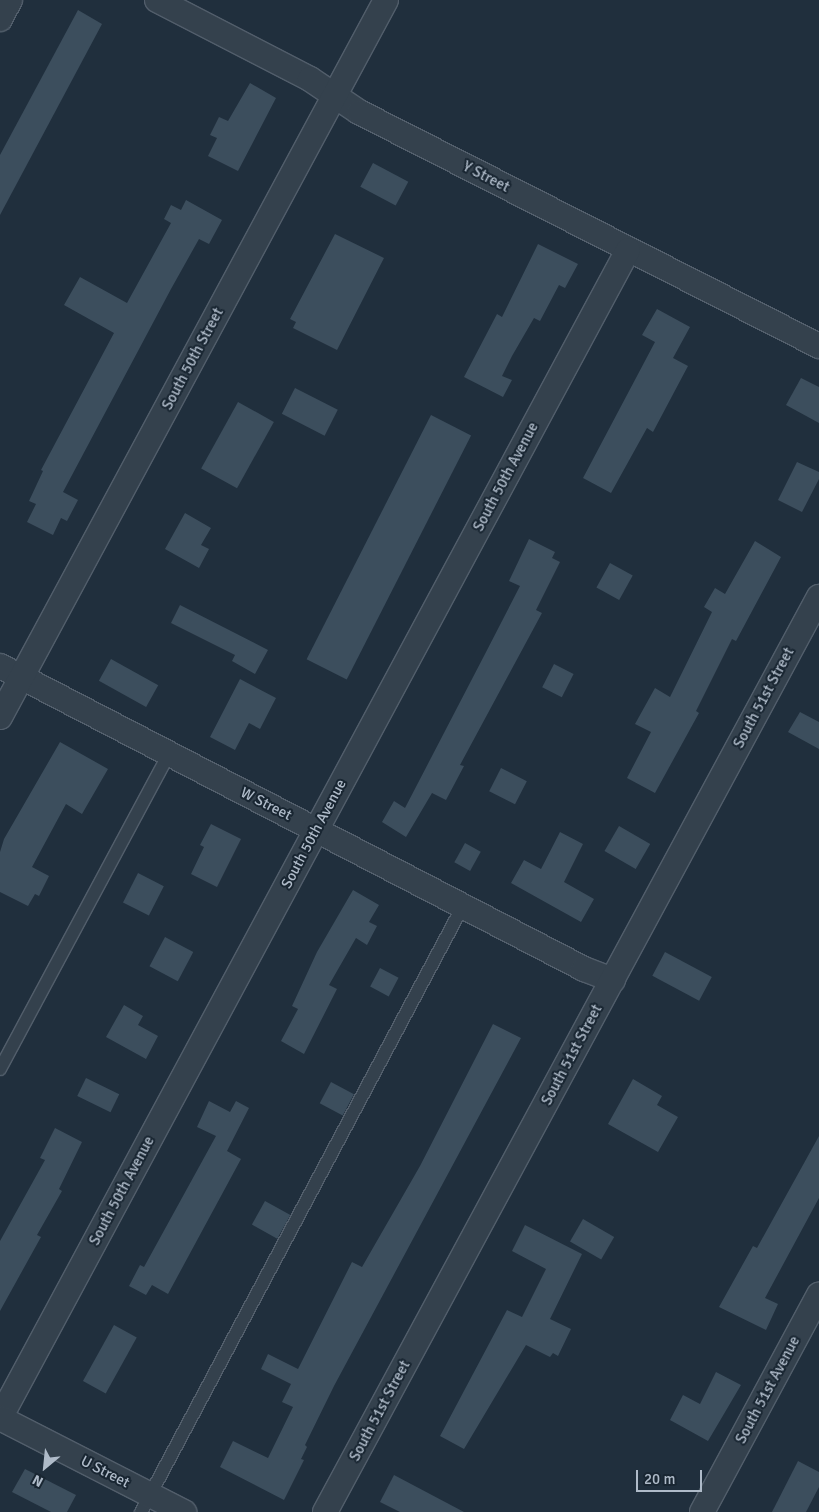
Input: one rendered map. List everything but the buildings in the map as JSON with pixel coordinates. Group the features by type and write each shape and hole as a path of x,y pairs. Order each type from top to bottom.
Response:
{"street":[{"path":"0,18 10,0"},
{"name":"Y Street","path":"157,0 310,79 359,112 819,346"},
{"name":"South 50th Street","path":"0,717 386,0"},
{"name":"South 50th Avenue","path":"0,1418 628,250"},
{"name":"South 51st Street","path":"325,1512 819,597"},
{"name":"W Street","path":"0,666 316,830 464,904 584,969 613,980"},
{"name":"South 51st Avenue","path":"702,1512 819,1295"},
{"name":"U Street","path":"0,1418 146,1503 184,1512"}],"lane":[{"path":"0,1070 169,754"},
{"path":"146,1503 464,904"}]}
